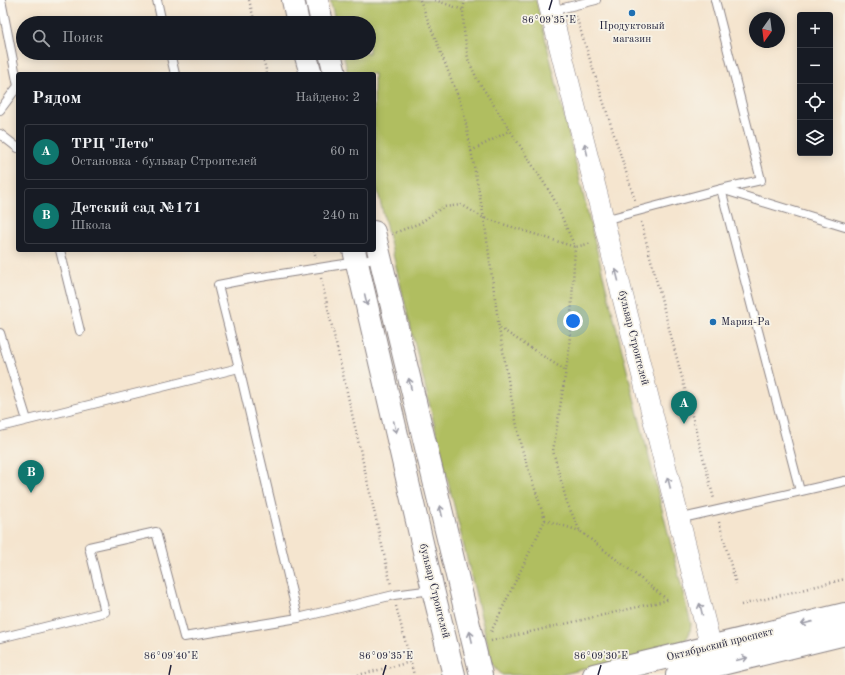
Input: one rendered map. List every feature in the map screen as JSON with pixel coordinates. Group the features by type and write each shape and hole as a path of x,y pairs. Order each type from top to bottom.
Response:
{"main road":[{"path":"292,0 296,16"},
{"path":"317,0 320,16"},
{"path":"308,60 311,72"},
{"path":"332,60 335,72"},
{"path":"382,234 380,258 480,675"},
{"name":"бульвар Строителей","path":"356,256 432,590 454,675"},
{"name":"Октябрьский проспект","path":"677,675 845,614"},
{"name":"Октябрьский проспект","path":"594,675 715,662 845,634"}],"street":[{"name":"бульвар Строителей","path":"550,6 715,662"}],"lane":[{"path":"1,0 2,13 16,77"},
{"path":"157,0 160,16"},
{"path":"550,6 572,6 596,0"},
{"path":"603,220 761,180 715,0"},
{"path":"172,60 175,72"},
{"path":"0,110 16,89"},
{"path":"0,134 16,146"},
{"path":"721,189 845,227"},
{"path":"721,189 800,491"},
{"path":"60,252 80,331"},
{"path":"298,618 218,285 251,278 319,268 356,256 380,258"},
{"path":"0,333 27,420"},
{"path":"0,427 239,368"},
{"path":"678,519 845,481"},
{"path":"0,638 105,612 89,547 156,532 184,637 298,618 394,595 432,590"}],"path":[{"path":"249,0 253,16"},
{"path":"420,0 462,109 484,218 499,328 521,446 545,520 486,642 668,600 580,531 545,520"},
{"path":"435,0 463,10"},
{"path":"465,0 463,10 464,31 468,59 477,79 553,197 575,247 569,351 554,451 567,503 580,531"},
{"path":"572,6 638,211 736,584"},
{"path":"264,60 267,72"},
{"path":"471,151 510,131"},
{"path":"382,234 420,223 443,207 462,205 484,218 575,247 595,243"},
{"path":"315,252 414,675"},
{"path":"499,328 566,371"},
{"path":"741,605 845,578"},
{"path":"358,675 411,662"}],"green space":[{"path":"330,0 536,0 595,243 691,624 690,632 687,638 683,643 676,647 560,675 502,675 492,662 376,184 376,72 348,72 345,60 376,60 376,16 334,16"}],"place":[{"name":"Продуктовый магазин","path":"632,13"},
{"name":"Мария-Ра","path":"713,322"},
{"name":"ТРЦ \"Лето\"","path":"684,424"},
{"name":"Детский сад №171","path":"31,493"}]}
